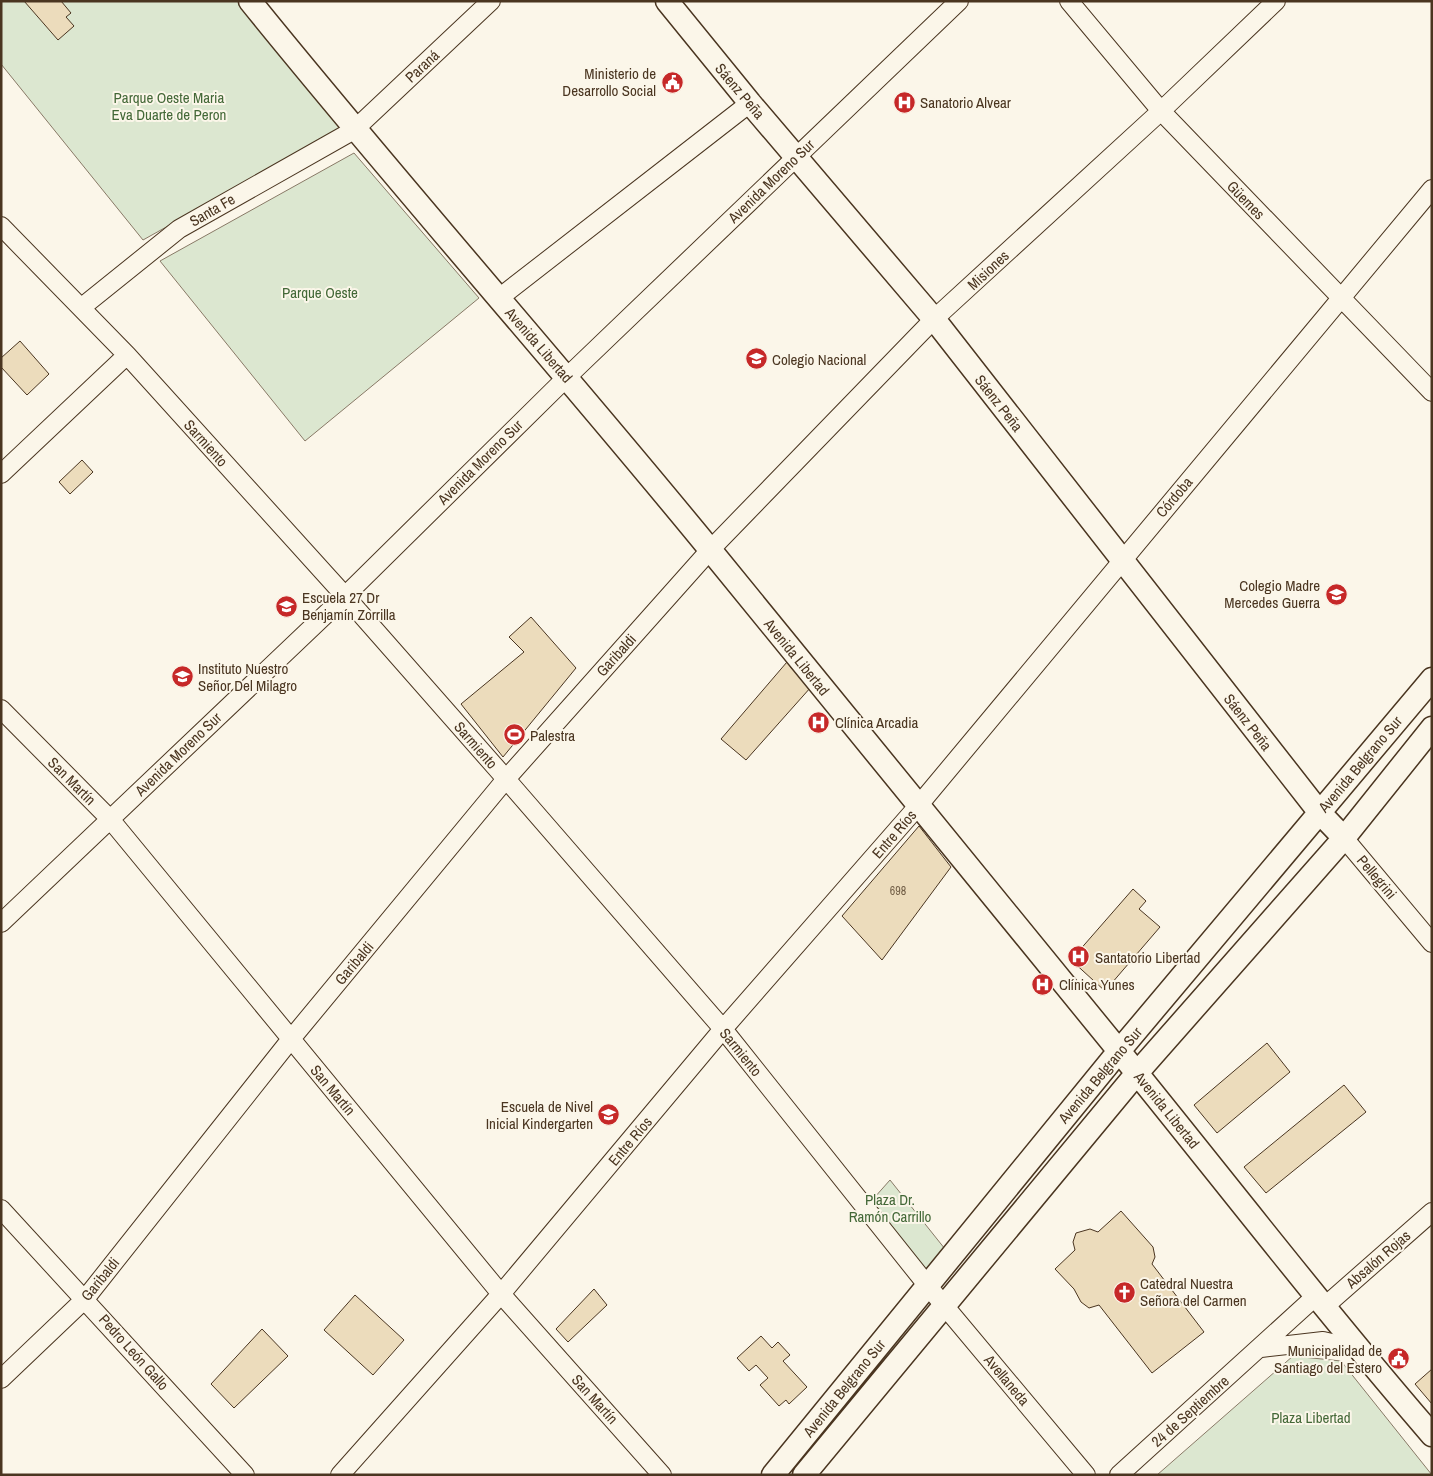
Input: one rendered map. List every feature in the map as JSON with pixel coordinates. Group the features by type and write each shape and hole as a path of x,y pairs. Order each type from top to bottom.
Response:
{"main road":[{"name":"Avenida Libertad","path":"250,1 354,130 567,377 710,550 1137,1073 1358,1349 1432,1435"},
{"name":"Sáenz Peña","path":"667,1 750,103 934,320 1320,813"},
{"name":"Avenida Belgrano Sur","path":"773,1475 1119,1051 1432,678"},
{"name":"Avenida Belgrano Sur","path":"804,1475 1137,1073 1344,838 1432,728"},
{"name":"Pellegrini","path":"1320,813 1344,838"}],"street":[{"name":"Paraná","path":"354,130 491,1"},
{"name":"Avenida Moreno Sur","path":"1,923 345,596 567,377 959,1"},
{"name":"Güemes","path":"1069,1 1161,111 1432,392"},
{"name":"Misiones","path":"710,550 934,320 1161,111 1276,1"},
{"path":"499,298 750,103"},
{"name":"Santa Fe","path":"82,307 179,229 354,130"},
{"name":"Córdoba","path":"918,806 1340,297 1432,189"},
{"name":"Sarmiento","path":"1,226 127,355 345,596 506,779 723,1030 927,1285"},
{"path":"1,474 127,355"},
{"name":"Garibaldi","path":"1,1379 85,1298 291,1039 506,779 710,550"},
{"name":"San Martín","path":"1,709 110,819 501,1294 662,1475"},
{"name":"Entre Ríos","path":"340,1475 501,1294 723,1030 918,806"},
{"name":"Pellegrini","path":"1344,838 1432,942"},
{"name":"Pedro León Gallo","path":"1,1209 85,1298 245,1475"},
{"name":"Absalón Rojas","path":"1320,1301 1432,1212"},
{"name":"Avellaneda","path":"927,1285 1086,1475"},
{"name":"24 de Septiembre","path":"1119,1475 1261,1348 1320,1301"},
{"path":"1261,1348 1323,1341 1358,1349"}],"green space":[{"name":"Parque Oeste Maria Eva Duarte de Peron","path":"1,1 243,1 345,127 143,240 1,64"},
{"name":"Parque Oeste","path":"354,153 479,298 305,441 160,261"},
{"name":"Plaza Dr. Ramón Carrillo","path":"890,1180 945,1249 923,1276 866,1207"},
{"name":"Plaza Libertad","path":"1293,1356 1341,1361 1432,1475 1157,1475"}],"building":[{"path":"24,1 61,1 71,13 66,17 74,26 58,40"},
{"path":"20,341 49,374 27,395 1,367 1,358"},
{"path":"82,460 93,472 70,494 59,482"},
{"path":"531,617 576,668 503,757 461,704 524,652 509,637"},
{"path":"787,662 811,687 746,760 721,739"},
{"path":"919,826 951,867 882,960 842,916"},
{"path":"1133,889 1146,901 1139,909 1160,927 1105,991 1071,960"},
{"path":"1267,1043 1290,1072 1217,1133 1194,1105"},
{"path":"1344,1085 1366,1112 1266,1193 1244,1167"},
{"name":"Catedral Nuestra Señora del Carmen","path":"1121,1211 1153,1247 1155,1257 1152,1264 1204,1332 1152,1373 1099,1305 1089,1308 1081,1302 1074,1289 1055,1269 1075,1250 1073,1242 1076,1233 1090,1229 1098,1232"},
{"path":"594,1289 607,1305 568,1342 556,1329"},
{"path":"355,1295 404,1340 373,1375 324,1330"},
{"path":"262,1329 288,1356 234,1408 211,1384"},
{"path":"761,1336 772,1348 778,1342 790,1355 783,1361 807,1387 789,1404 786,1400 779,1406 760,1385 768,1378 756,1365 749,1371 737,1358"},
{"path":"1432,1369 1432,1404 1415,1384"}],"place":[{"name":"Ministerio de Desarrollo Social","path":"672,82"},
{"name":"Sanatorio Alvear","path":"904,102"},
{"name":"Colegio Nacional","path":"756,359"},
{"name":"Colegio Madre Mercedes Guerra","path":"1336,594"},
{"name":"Escuela 27 Dr Benjamín Zorrilla","path":"286,606"},
{"name":"Instituto Nuestro Señor Del Milagro","path":"182,677"},
{"name":"Clínica Arcadia","path":"819,722"},
{"name":"Palestra","path":"514,735"},
{"name":"Santatorio Libertad","path":"1079,957"},
{"name":"Clínica Yunes","path":"1043,984"},
{"name":"Escuela de Nivel Inicial Kindergarten","path":"609,1115"},
{"name":"Catedral Nuestra Señora del Carmen","path":"1124,1292"},
{"name":"Municipalidad de Santiago del Estero","path":"1398,1359"}]}
